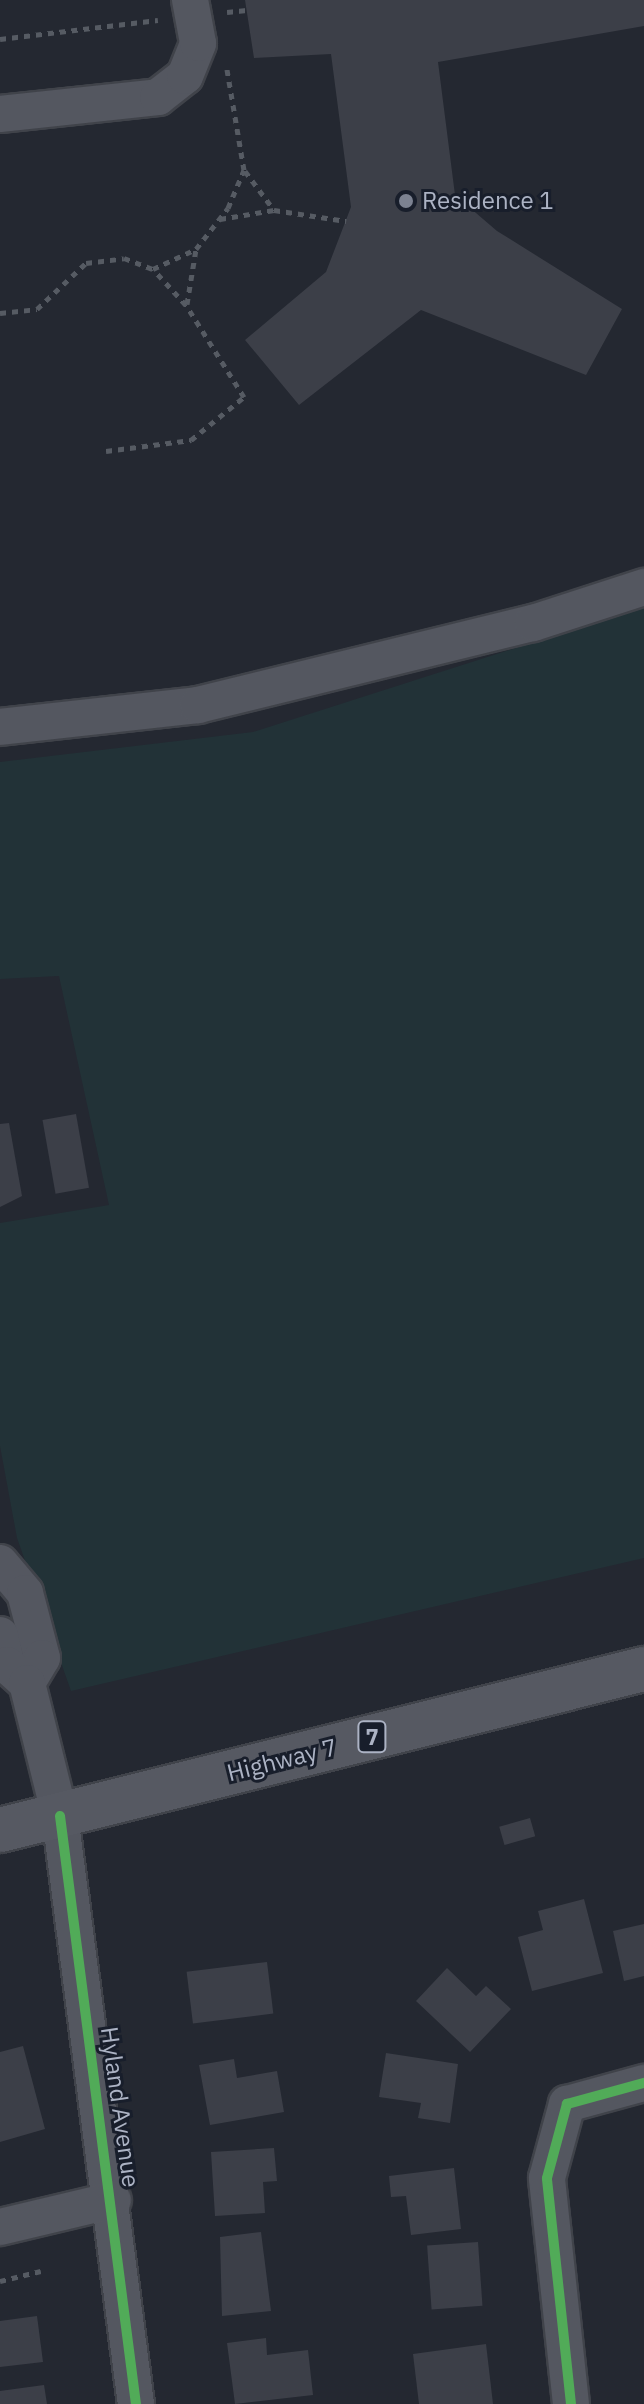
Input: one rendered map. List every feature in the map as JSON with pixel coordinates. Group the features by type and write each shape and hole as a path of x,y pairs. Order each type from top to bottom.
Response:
{"main road":[{"name":"Highway 7","path":"60,1816 644,1669"},
{"name":"7","path":"0,1830 60,1816"}],"street":[{"path":"0,114 158,97 185,76 209,11"},
{"path":"0,727 198,705 533,623 644,587"},
{"path":"0,1569 25,1593 42,1658 27,1683 7,1665 0,1635"},
{"name":"Hyland Avenue","path":"27,1683 60,1816 113,2200 136,2404"},
{"path":"571,2404 547,2178 567,2104 644,2083"},
{"path":"0,2227 113,2200"}],"path":[{"path":"0,39 209,11 247,10"},
{"path":"225,54 244,170 274,210"},
{"path":"153,269 196,249 220,219 244,170"},
{"path":"220,219 274,210 346,221"},
{"path":"186,305 196,249"},
{"path":"0,313 37,309 86,263 124,258 153,269 186,305 244,397 191,440 106,451"},
{"path":"0,2281 41,2271"}],"shaded area":[{"path":"644,607 644,1558 71,1691 17,1538 0,1446 0,1223 109,1205 59,976 0,979 0,762 253,732"}],"building":[{"name":"Residence 1","path":"245,0 644,0 644,26 438,62 455,195 497,231 622,309 586,375 421,310 299,405 245,340 326,272 351,207 331,54 254,58"},
{"path":"76,1114 89,1188 56,1194 43,1120"},
{"path":"9,1123 22,1196 0,1207 0,1124"},
{"path":"530,1818 535,1836 504,1845 499,1827"},
{"path":"584,1899 603,1973 532,1991 518,1937 543,1930 538,1911"},
{"path":"644,1924 644,1976 624,1981 613,1931"},
{"path":"267,1962 273,2014 193,2023 187,1972"},
{"path":"447,1968 476,1996 486,1986 511,2009 470,2052 416,2001"},
{"path":"23,2046 45,2129 0,2142 0,2052"},
{"path":"386,2053 458,2064 450,2123 418,2118 421,2103 379,2097"},
{"path":"234,2059 237,2078 277,2071 284,2112 210,2125 199,2065"},
{"path":"274,2148 277,2181 263,2182 265,2213 215,2216 211,2152"},
{"path":"454,2168 461,2229 411,2235 406,2196 391,2197 389,2176"},
{"path":"261,2232 271,2311 222,2316 220,2237"},
{"path":"478,2242 482,2306 432,2309 427,2246"},
{"path":"37,2316 43,2362 0,2367 0,2321"},
{"path":"266,2338 267,2355 308,2350 313,2395 235,2404 227,2343"},
{"path":"486,2344 493,2404 419,2404 413,2354"},
{"path":"44,2385 47,2404 0,2404 0,2391"}],"cycle path":[{"path":"60,1816 136,2404"},
{"path":"571,2404 547,2178 567,2104 644,2083"}],"place":[{"name":"Residence 1","path":"406,201"}]}
